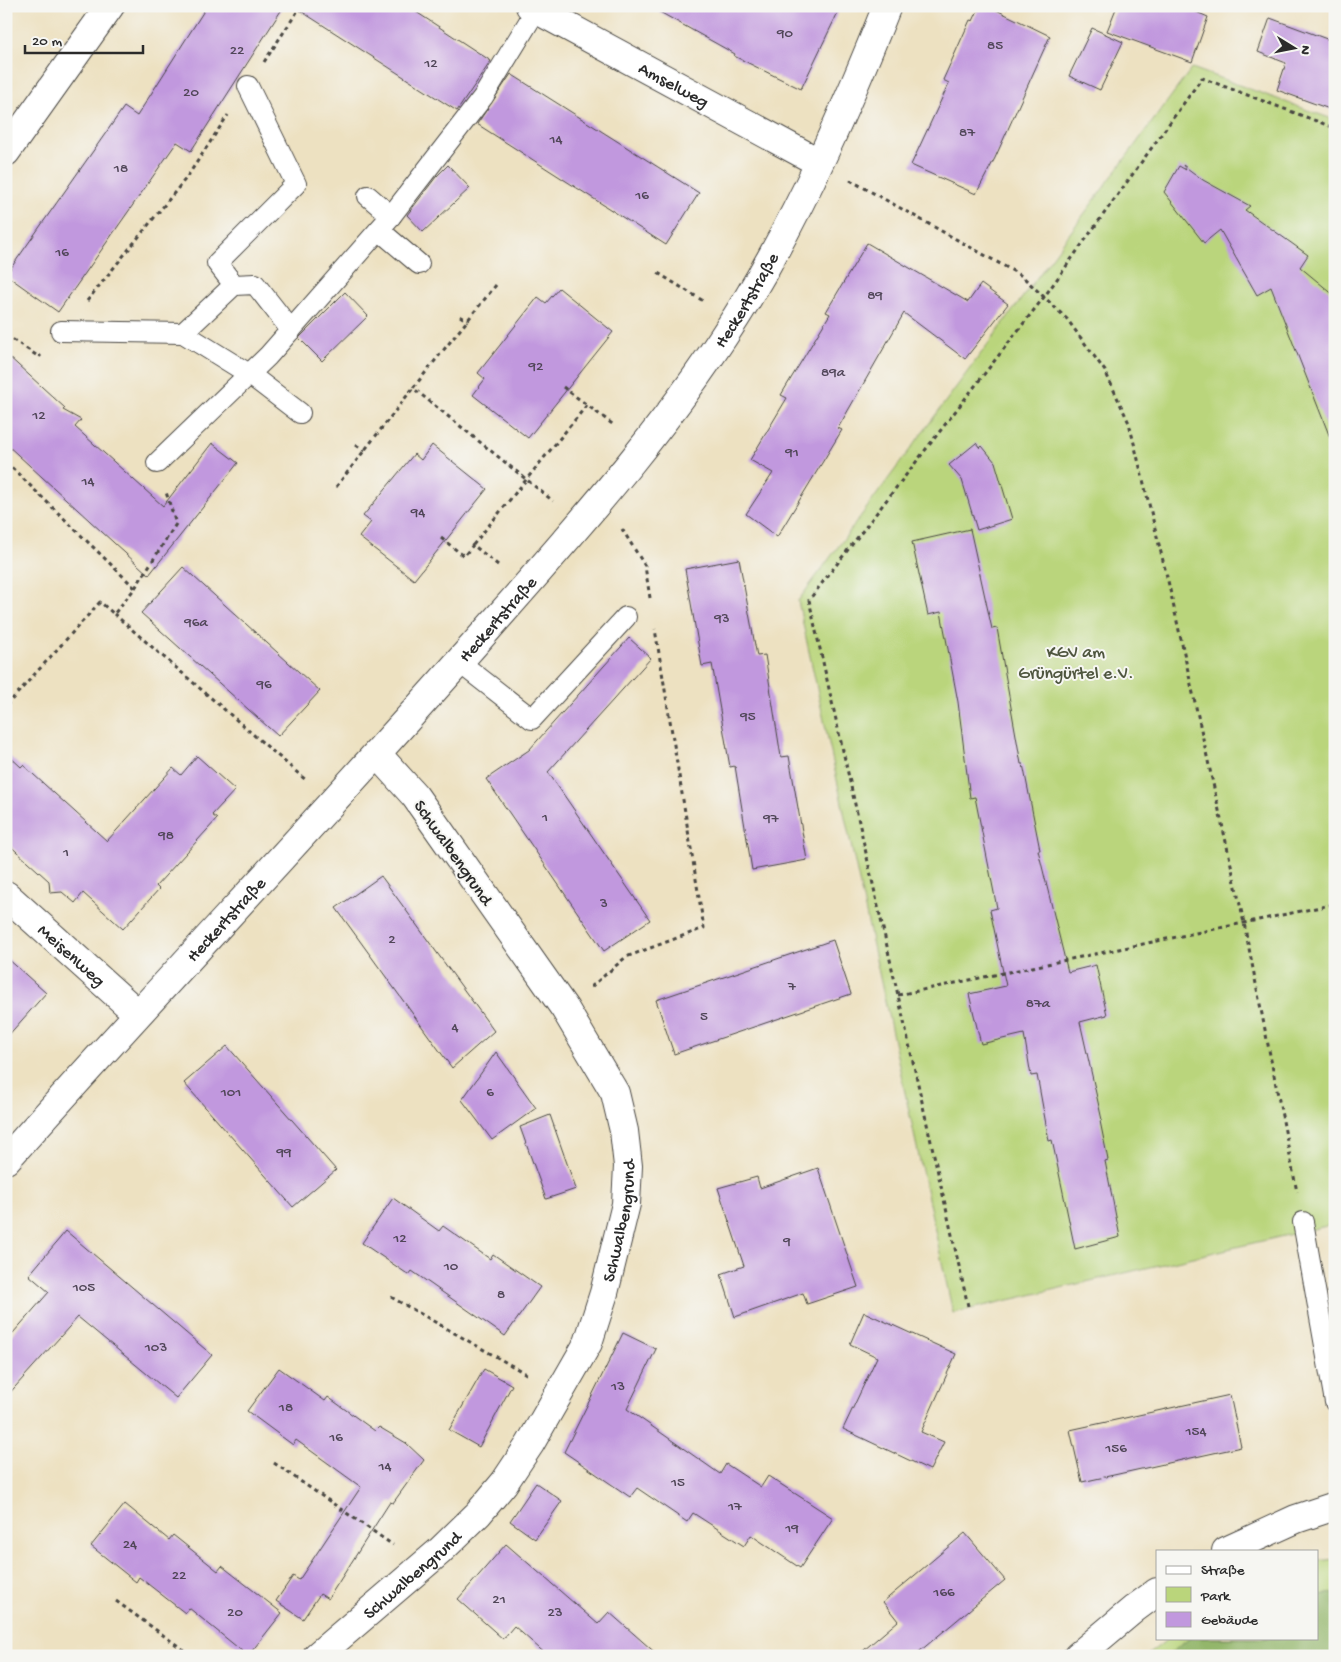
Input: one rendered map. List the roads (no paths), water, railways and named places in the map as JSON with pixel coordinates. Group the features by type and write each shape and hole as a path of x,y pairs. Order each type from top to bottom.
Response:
{"street":[{"path":"6,152 110,6"},
{"name":"Heckertstraße","path":"6,1160 137,1013 377,754 459,662 603,499 679,402 748,298 818,162 858,79 887,6"},
{"name":"Amselweg","path":"533,8 818,162"},
{"name":"Schwalbengrund","path":"317,1656 423,1566 478,1514 504,1483 561,1393 588,1343 604,1293 626,1204 628,1166 624,1131 615,1093 565,1009 414,796 377,754"},
{"name":"Meisenweg","path":"6,895 137,1013"},
{"path":"1228,1550 1296,1519 1335,1506"},
{"path":"1078,1656 1156,1593"}],"lane":[{"path":"157,464 291,330 385,223 483,97 533,8"},
{"path":"234,285 217,262 296,184 248,86"},
{"path":"368,196 385,223 419,264"},
{"path":"183,333 234,285 255,284 291,330"},
{"path":"61,331 183,333 249,374 300,412"},
{"path":"459,662 532,719 626,617"},
{"path":"1303,1222 1335,1402"}],"park label":[{"name":"KGV am Grüngürtel e.V.","path":"1076,661"}]}
